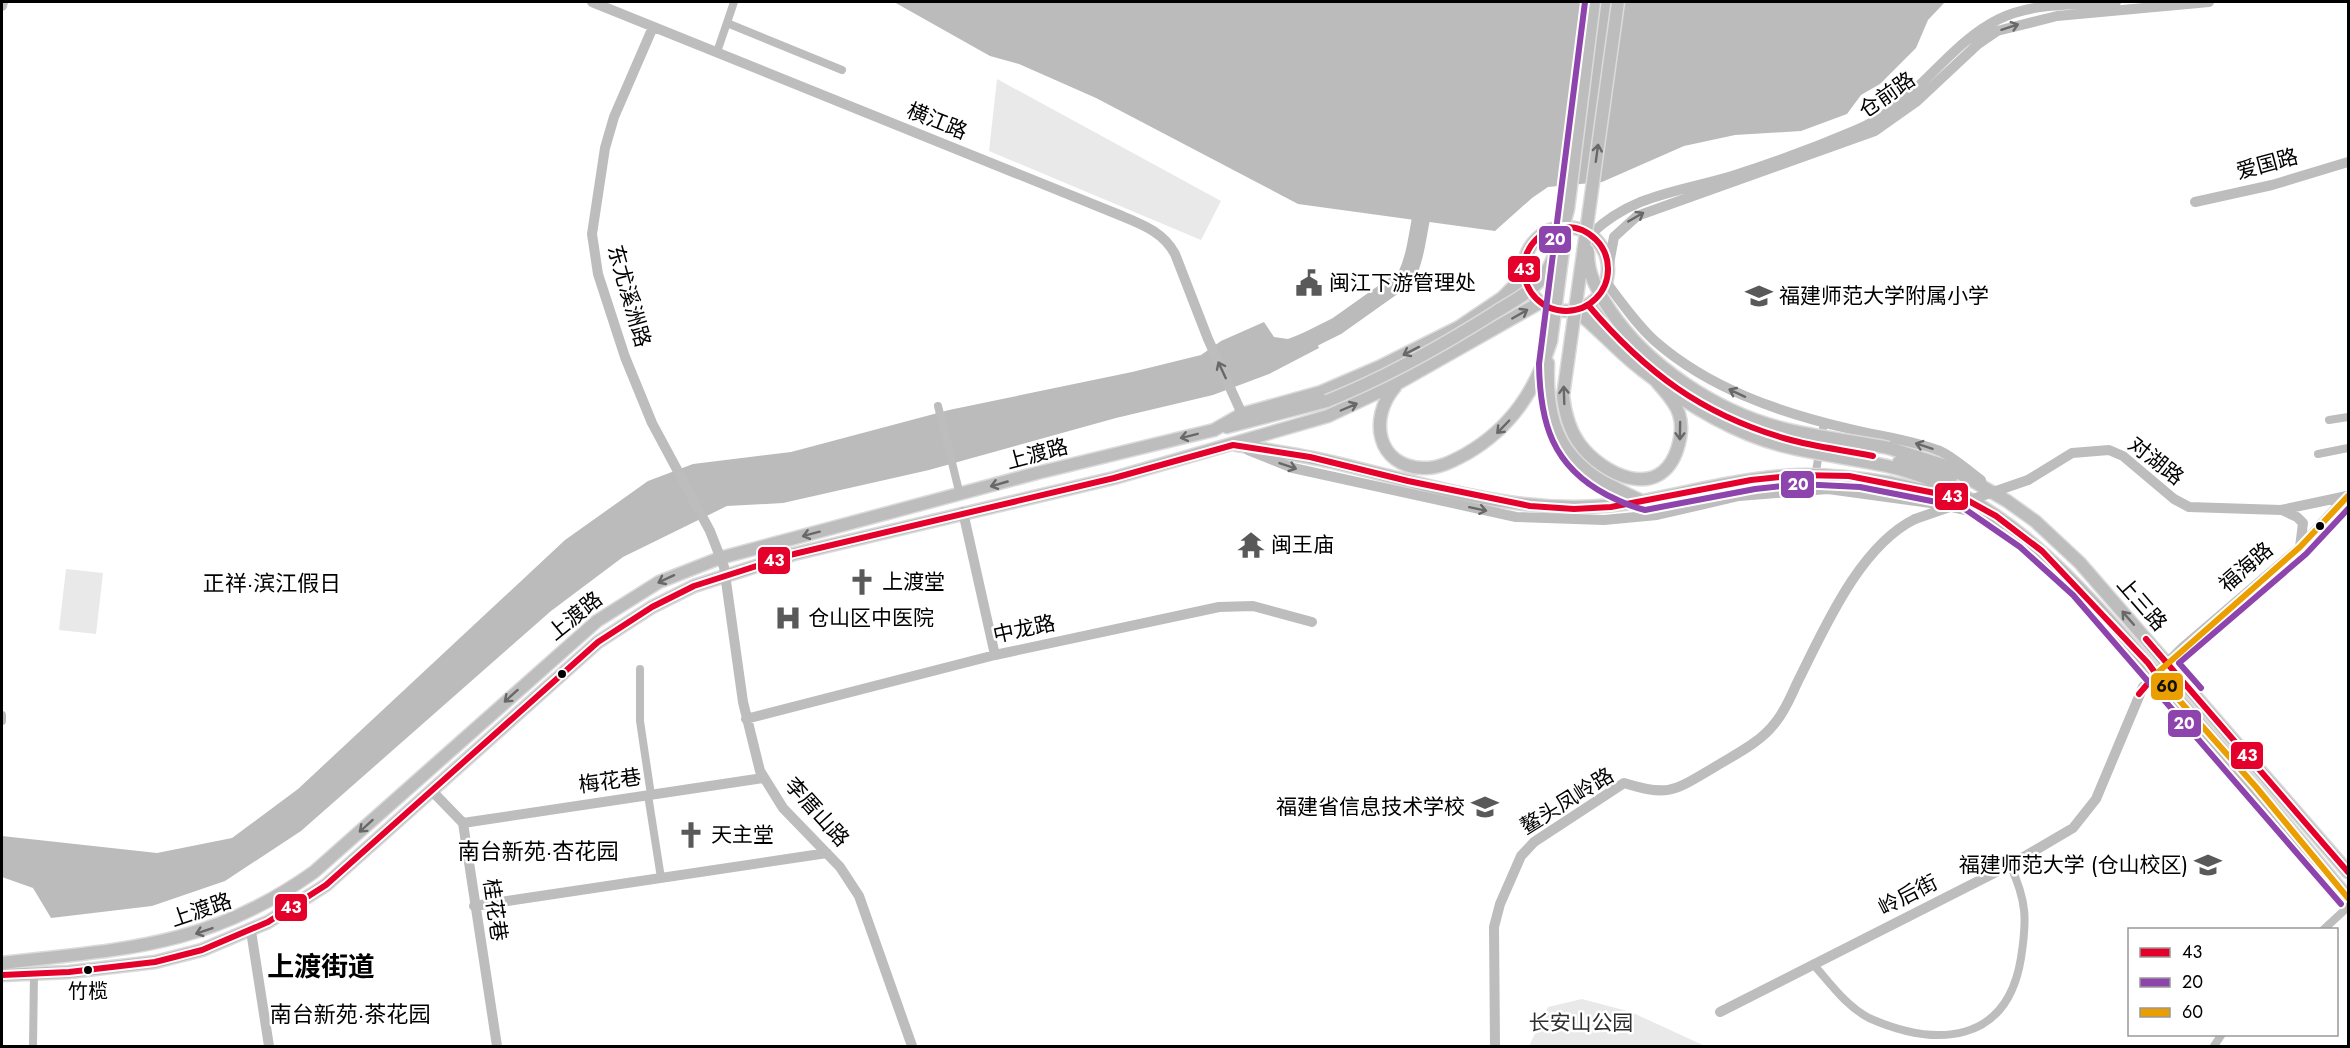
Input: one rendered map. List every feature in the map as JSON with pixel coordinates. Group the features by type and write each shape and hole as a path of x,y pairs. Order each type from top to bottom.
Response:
{"main road":[{"path":"2,6 3,2"},
{"path":"1594,2 1551,341 1547,396 1554,426 1567,451 1579,465 1604,484 1643,501"},
{"path":"1588,305 1673,400 1679,413 1680,440 1671,464 1659,473 1636,480 1624,478 1601,466 1578,442 1570,426 1564,403 1564,380 1618,2"},
{"path":"1214,430 1328,401 1374,383 1429,354 1520,297 1545,274 1558,246 1568,209"},
{"path":"1589,211 1588,259 1597,290 1624,331 1656,361 1687,384 1734,410 1779,427 1888,458"},
{"path":"1566,226 1579,228 1591,234 1602,245 1609,264 1606,282 1601,293 1588,305 1575,310 1563,311 1541,302 1526,281 1524,269 1532,244 1541,234 1566,226"},
{"name":"上渡路","path":"2,963 166,942 211,929 255,910 314,872 597,621 658,582 720,558 1214,430 1242,414 1339,384 1459,327 1502,298 1516,284 1524,269"},
{"name":"上渡路","path":"2,975 155,962 202,950 251,931 286,912 326,885 603,639 663,601 725,575 794,554 963,512 1114,478 1328,416 1400,382 1541,302"},
{"path":"1575,310 1596,326 1621,354 1692,397 1758,429 1787,439 1888,458"},
{"path":"1400,382 1383,403 1379,415 1382,442 1391,454 1406,464 1422,468 1437,466 1454,460 1493,437 1514,416 1534,385 1551,341"},
{"path":"1656,381 1711,416 1785,446 1888,458"},
{"path":"1233,444 1310,458 1530,506 1574,509 1611,507 1751,480 1798,475 1849,476 1965,499"},
{"name":"上三路","path":"1888,458 1949,467 2007,501 2035,521 2080,563 2349,872"},
{"name":"上三路","path":"1888,458 1939,483 2019,533 2063,571 2256,787 2349,898"}],"street":[{"name":"横江路","path":"592,2 1146,227 1170,245 1208,339 1242,414"},
{"path":"717,52 734,2"},
{"name":"仓前路","path":"1591,234 1608,218 1631,204 1732,176 1867,125 1905,99 1971,38 1998,20 2031,9 2116,2"},
{"name":"仓前路","path":"1609,264 1614,237 1636,216 1875,131 1916,102 1978,44 1997,31 2032,20 2057,16 2210,2"},
{"path":"727,23 842,70"},
{"name":"东尤溪洲路","path":"653,27 609,132 595,201 592,234 598,274 615,330 652,423 710,531 720,558"},
{"name":"爱国路","path":"2195,202 2272,185 2349,162"},
{"path":"1606,282 1654,340 1690,368 1739,395 1824,422 1901,439 1942,452 2007,501"},
{"path":"938,406 960,495"},
{"path":"2329,420 2349,417"},
{"path":"1813,490 1824,422"},
{"path":"1233,444 1293,468 1516,517 1550,520 1604,520 1657,515 1739,496 1813,490 1876,494 1950,507 1973,512 2019,533"},
{"path":"2318,453 2349,448"},
{"name":"对湖路","path":"1915,519 2028,480 2072,453 2109,450 2123,456 2184,506 2281,510 2348,496"},
{"name":"福海路","path":"2156,674 2166,662 2300,546 2348,496"},
{"path":"2281,510 2304,523 2300,546"},
{"path":"963,512 995,655"},
{"name":"鳌头凤岭路","path":"1495,1047 1494,927 1500,904 1525,850 1624,783 1655,791 1674,790 1767,732 1781,714 1848,588 1890,537 1915,519"},
{"name":"李厝山路","path":"720,558 725,575 746,719 755,758 763,778 789,815 850,880 867,912 912,1047"},
{"name":"中龙路","path":"746,719 995,655 1232,605 1253,606 1312,622"},
{"path":"640,669 640,721 661,878"},
{"name":"岭后街","path":"1720,1012 2010,866 2059,838 2084,818 2096,799 2139,694 2156,674"},
{"path":"2,715 2,721"},
{"name":"梅花巷","path":"463,823 763,778"},
{"path":"432,790 463,823"},
{"name":"桂花巷","path":"463,823 497,1047"},
{"path":"474,906 827,853"},
{"path":"1813,964 1841,997 1867,1017 1898,1031 1938,1038 1978,1032 2005,1008 2019,970 2025,931 2023,892 2010,866"},
{"path":"2325,928 2349,907"},
{"path":"251,931 269,1047"},
{"path":"33,1047 34,974"}],"green space":[{"path":"997,79 1221,201 1201,240 989,151"},
{"path":"66,569 103,573 96,634 59,630"},
{"name":"长安山公园","path":"1582,999 1631,1012 1705,1046 1529,1046 1548,1007"}],"shaded area":[{"path":"894,2 1945,2 1928,20 1916,48 1880,84 1861,95 1847,114 1801,131 1735,135 1684,146 1602,182 1548,187 1495,231 1298,204 1096,98 1019,64 990,56"},
{"path":"1264,322 1274,337 1288,339 1311,330 1319,348 1269,374 1213,395 1116,418 929,470 783,503 727,506 623,557 551,611 301,831 225,881 152,906 51,918 33,888 2,877 2,836 157,853 232,838 298,789 565,540 648,481 693,464 791,452 949,410 1132,372 1201,355 1221,341"}],"waterway":[{"path":"1291,349 1337,326 1406,277 1413,258 1426,197"}],"transit line":[{"name":"20","path":"1585,2 1539,364 1546,424 1553,441 1573,471 1607,495 1645,510 1755,489 1799,484 1860,487 1962,507 2020,547 2073,595 2341,904"},
{"name":"43","path":"1566,227 1582,230 1596,239 1605,253 1608,269 1605,285 1596,299 1582,308 1566,311 1550,308 1536,299 1527,285 1524,269 1527,253 1536,239 1550,230 1566,227"},
{"name":"43","path":"1588,305 1609,329 1654,371 1702,404 1756,429 1787,439 1873,456"},
{"name":"43","path":"2,975 69,972 155,962 202,950 268,922 326,885 598,642 652,607 694,586 794,554 1114,478 1233,445 1310,457 1408,481 1530,506 1574,509 1611,507 1751,480 1798,475 1849,476 1965,499 1996,516 2042,551 2148,663 2156,674 2139,694"},
{"name":"60","path":"2348,496 2300,547 2156,674 2256,787 2348,898"},
{"name":"20","path":"2201,688 2179,663 2306,554 2348,509"},
{"name":"43","path":"2146,639 2348,872"}],"place":[{"name":"闽江下游管理处","path":"1309,283"},
{"name":"福建师范大学附属小学","path":"1759,296"},
{"name":"闽王庙","path":"1251,545"},
{"name":"上渡堂","path":"862,582"},
{"name":"仓山区中医院","path":"788,618"},
{"name":"福建省信息技术学校","path":"1485,807"},
{"name":"天主堂","path":"691,835"},
{"name":"福建师范大学 (仓山校区)","path":"2208,865"},
{"name":"竹榄","path":"88,970"}],"district":[{"name":"正祥·滨江假日","path":"272,583"},
{"name":"南台新苑·杏花园","path":"538,851"},
{"name":"上渡街道","path":"321,966"},
{"name":"南台新苑·茶花园","path":"350,1014"}]}
